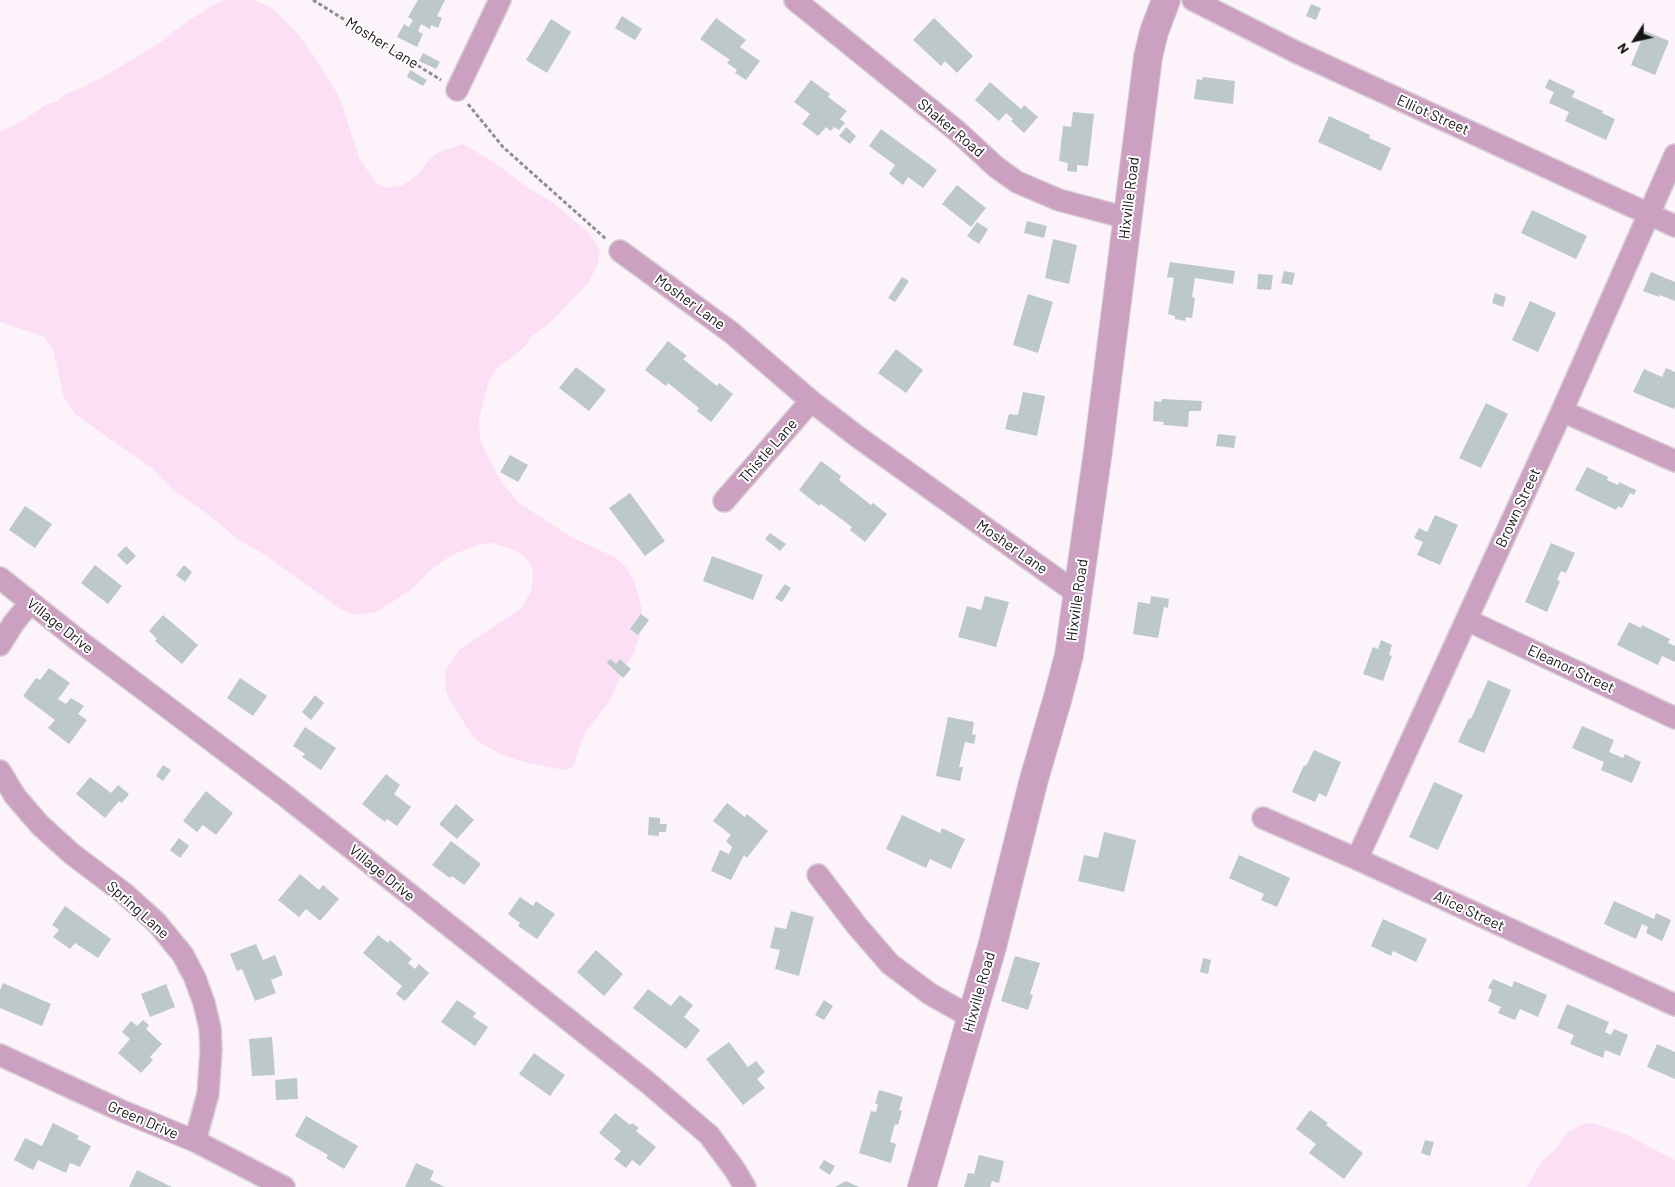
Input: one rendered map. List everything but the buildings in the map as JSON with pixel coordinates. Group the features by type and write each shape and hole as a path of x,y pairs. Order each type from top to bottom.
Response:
{"street":[{"path":"457,90 500,0"},
{"name":"Shaker Road","path":"796,0 957,132 996,167 1017,182 1059,200 1128,218"},
{"name":"Hixville Road","path":"922,1187 972,1017 1001,912 1034,779 1069,655 1148,57 1154,32 1166,0"},
{"name":"Elliot Street","path":"1193,0 1296,52 1675,226"},
{"name":"Brown Street","path":"1356,859 1562,411 1675,155"},
{"name":"Mosher Lane","path":"620,251 732,333 811,401 906,472 1078,594"},
{"name":"Thistle Lane","path":"724,501 811,401"},
{"path":"1562,411 1675,461"},
{"name":"Village Drive","path":"0,578 30,603 284,795 633,1070 709,1136 745,1187"},
{"path":"0,644 12,624 30,603"},
{"name":"Eleanor Street","path":"1466,620 1675,718"},
{"name":"Spring Lane","path":"0,771 15,796 40,825 72,854 130,899 171,938 183,955 195,978 210,1028 211,1050 208,1094 195,1141"},
{"name":"Alice Street","path":"1263,818 1675,1005"},
{"path":"818,875 857,926 890,964 930,994 972,1017"},
{"name":"Green Drive","path":"0,1055 106,1104 195,1141 284,1187"}],"path":[{"name":"Mosher Lane","path":"313,0 457,90 503,147 620,251"}],"shaded area":[{"path":"225,0 253,0 271,7 297,33 339,96 360,160 377,183 385,188 403,185 417,175 432,157 441,151 463,144 495,163 527,187 552,202 588,232 600,249 597,266 588,283 550,323 531,337 525,346 496,370 488,384 479,420 480,438 487,456 503,484 519,503 573,538 615,557 626,567 635,583 642,610 639,637 634,654 625,665 610,701 589,727 581,742 573,767 564,770 524,762 502,755 481,743 472,736 446,691 445,671 459,650 520,609 524,604 531,591 533,578 532,567 526,558 515,550 492,543 481,544 452,555 432,569 411,590 376,612 354,615 342,610 262,553 239,540 205,512 174,491 153,469 76,415 64,398 53,350 43,336 0,322 0,132 22,121 47,104 56,102 67,93 83,88 94,80 98,80 161,42 175,30 214,4"},
{"path":"1584,1123 1596,1124 1627,1135 1675,1160 1675,1187 1527,1187 1541,1162 1555,1150 1566,1134"}]}
